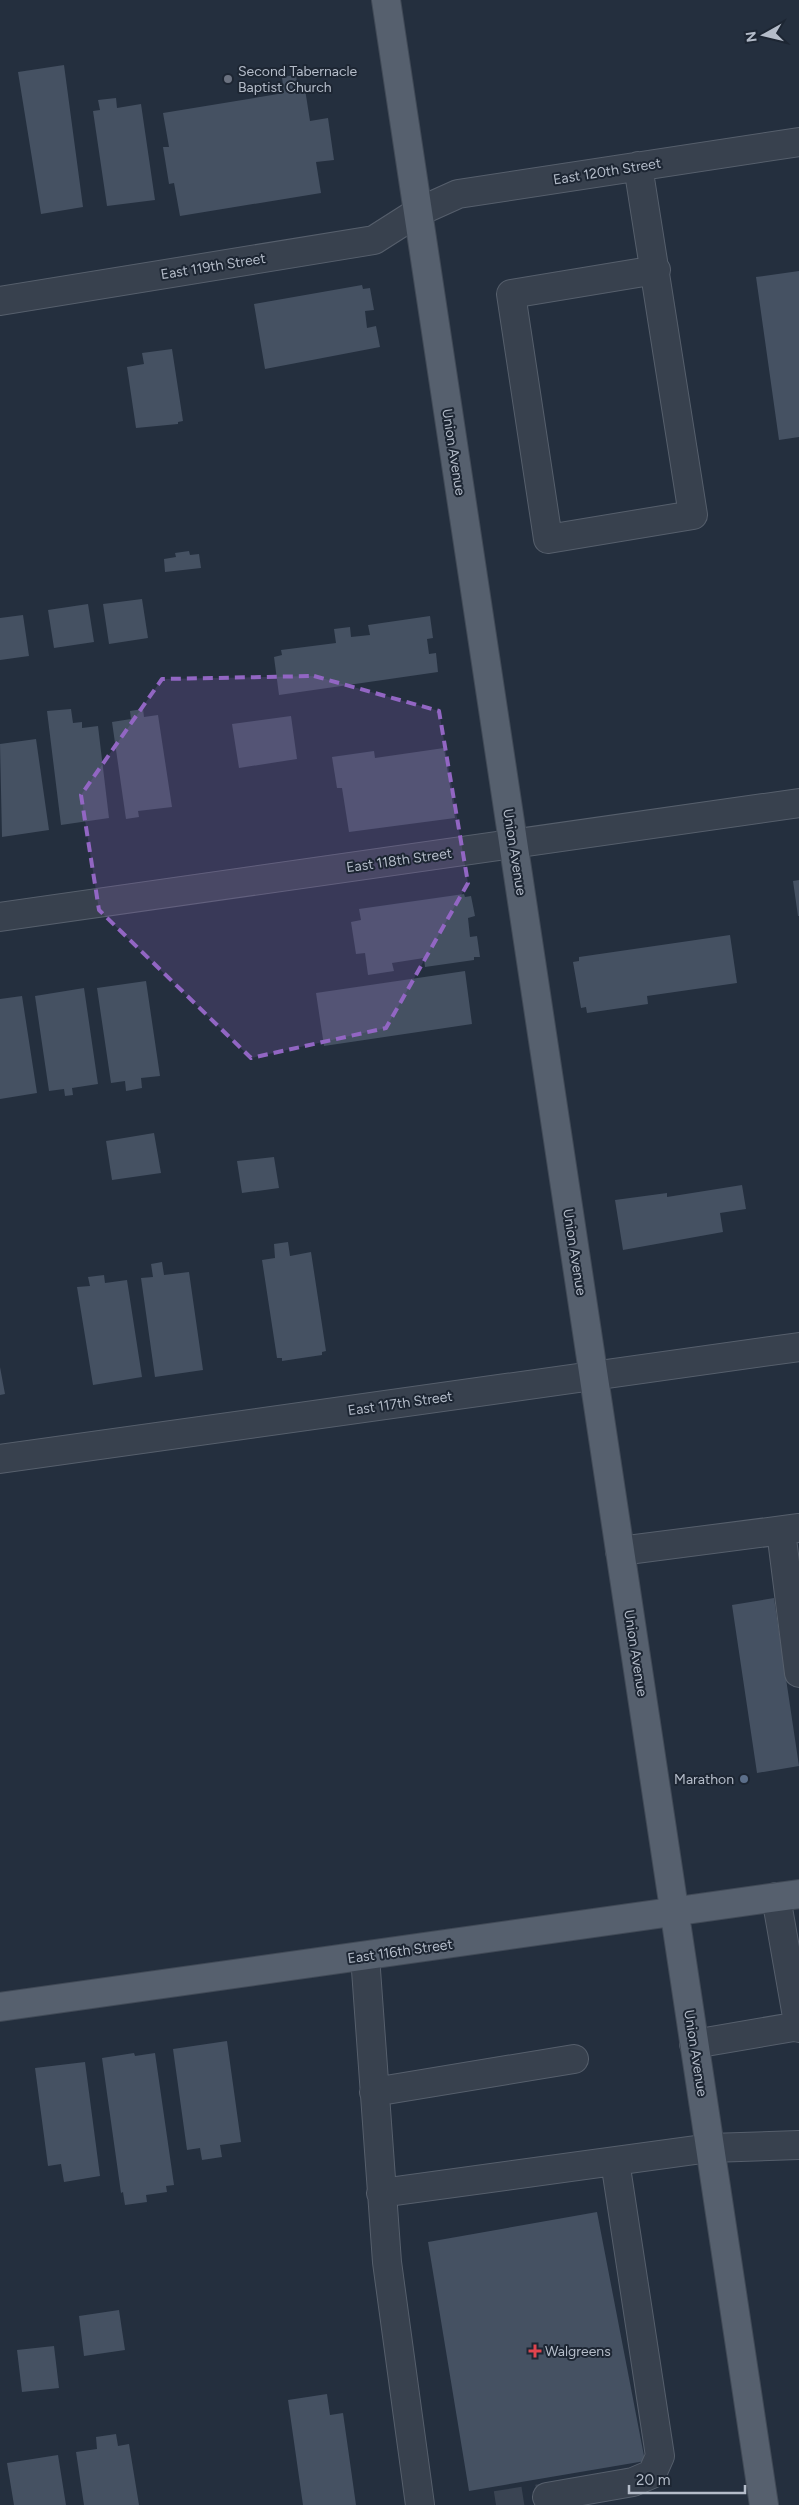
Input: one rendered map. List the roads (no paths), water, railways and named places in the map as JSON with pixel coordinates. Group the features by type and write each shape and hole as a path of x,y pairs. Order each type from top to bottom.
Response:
{"main road":[{"name":"Union Avenue","path":"386,0 764,2505"},
{"name":"East 116th Street","path":"0,2007 788,1895"}],"street":[{"name":"East 120th Street","path":"418,212 458,194 799,142"},
{"path":"638,166 656,270 693,515 548,539 511,294 656,270"},
{"name":"East 119th Street","path":"0,300 374,240 418,212"},
{"name":"East 118th Street","path":"0,917 799,803"},
{"name":"East 117th Street","path":"0,1459 799,1347"},
{"path":"620,1551 790,1530 799,1673"},
{"path":"694,2044 799,2027 788,1895"},
{"path":"365,1956 387,2262 420,2505"},
{"path":"374,2092 574,2059"},
{"path":"382,2193 710,2148 799,2145"},
{"path":"547,2497 633,2482 652,2474 660,2456 615,2160"}],"tunnel":[{"path":"496,2505 547,2497"}],"place":[{"name":"Second Tabernacle Baptist Church","path":"228,79"},
{"name":"Marathon","path":"744,1779"},
{"name":"Walgreens","path":"535,2351"}]}
